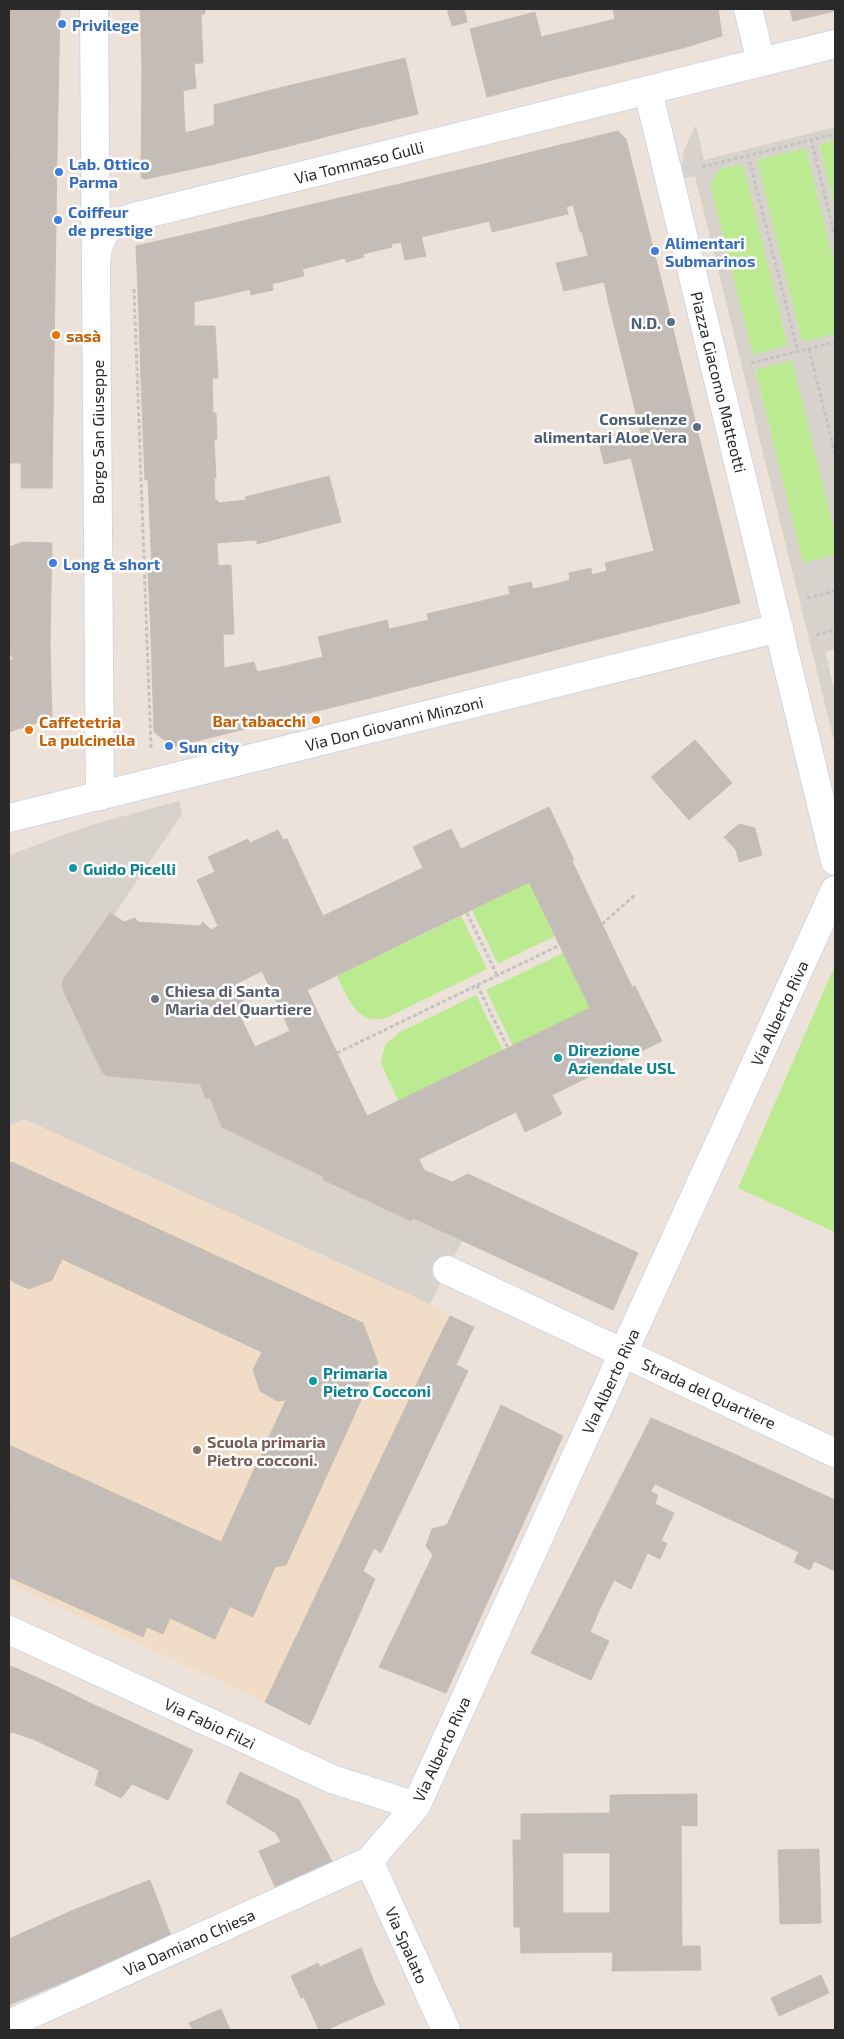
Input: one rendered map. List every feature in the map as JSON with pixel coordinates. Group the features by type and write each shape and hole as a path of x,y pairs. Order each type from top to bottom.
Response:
{"street":[{"name":"Borgo San Giuseppe","path":"94,9 100,796"},
{"path":"748,9 761,62"},
{"path":"648,91 835,44"},
{"name":"Via Tommaso Gulli","path":"96,263 100,240 104,233 115,224 130,218 648,91"},
{"name":"Piazza Giacomo Matteotti","path":"648,91 835,862"},
{"name":"Via Don Giovanni Minzoni","path":"9,818 779,628"},
{"name":"Via Alberto Riva","path":"369,1861 416,1806 835,890"},
{"name":"Strada del Quartiere","path":"447,1270 835,1453"},
{"name":"Via Fabio Filzi","path":"9,1630 332,1779 416,1806"},
{"name":"Via Damiano Chiesa","path":"9,2024 369,1861"},
{"name":"Via Spalato","path":"369,1861 446,2030"}],"path":[{"path":"699,168 835,134"},
{"path":"811,140 835,237"},
{"path":"748,155 798,352"},
{"path":"134,288 152,756 158,782"},
{"path":"748,364 835,342"},
{"path":"809,349 835,454"},
{"path":"804,589 808,607"},
{"path":"806,598 835,591"},
{"path":"817,644 815,635 835,630"},
{"path":"602,924 635,895"},
{"path":"467,912 497,975"},
{"path":"337,1053 560,945"},
{"path":"477,985 508,1048"}],"shaded area":[{"path":"696,125 704,160 835,127 835,140 819,145 835,209 835,267 806,148 757,160 802,342 835,334 835,533 792,360 755,370 803,563 835,555 835,649 825,652 835,692 835,745 695,176 683,178 684,150","holes":["743,164 788,345 753,355 710,185 719,169"]},
{"path":"179,801 182,814 114,915 110,913 63,980 62,988 102,1072 108,1076 200,1084 206,1098 210,1097 223,1127 324,1177 323,1181 411,1221 413,1218 462,1241 430,1304 24,1119 9,1126 9,855 91,825"},
{"name":"Scuola primaria Pietro cocconi.","path":"24,1119 430,1304 450,1316 265,1702 9,1584 9,1126"}],"green space":[{"path":"835,140 835,209 819,144"},
{"path":"806,148 835,267 835,334 802,342 757,160"},
{"path":"743,163 788,346 752,355 710,184 719,169"},
{"path":"792,360 835,533 835,555 803,563 755,369"},
{"path":"529,882 555,936 498,964 472,910"},
{"path":"461,916 487,969 386,1018 368,1018 354,1008 337,976"},
{"path":"563,953 590,1008 513,1046 486,990"},
{"path":"835,965 835,1232 738,1188"},
{"path":"476,995 503,1050 398,1101 381,1063 385,1045 400,1032"}],"building":[{"path":"9,9 60,9 57,155 9,158"},
{"path":"140,9 205,9 205,14 201,14 203,63 142,65"},
{"path":"447,9 464,9 467,22 452,26"},
{"path":"674,9 683,48 626,62 613,10"},
{"path":"674,9 718,9 722,36 683,48"},
{"path":"790,9 835,9 835,11 793,21"},
{"path":"535,12 552,80 487,97 470,29"},
{"path":"616,19 626,62 552,80 541,37"},
{"path":"405,58 418,114 352,130 338,74"},
{"path":"194,63 196,88 183,91 185,133 215,125 215,164 146,179 141,178 142,65"},
{"path":"338,74 352,130 293,145 279,88"},
{"path":"279,88 293,145 215,164 214,105"},
{"path":"618,131 626,139 645,216 580,232 573,205 566,207 552,147"},
{"path":"552,147 568,214 492,232 476,166"},
{"path":"57,155 52,488 21,488 21,463 9,463 9,158"},
{"path":"476,166 490,221 421,237 408,182"},
{"path":"408,182 426,256 405,260 401,242 391,244 378,189"},
{"path":"378,189 392,247 363,254 364,257 346,262 345,258 303,269 288,210"},
{"path":"288,210 304,276 272,284 273,290 251,295 250,289 222,296 206,230"},
{"path":"645,216 664,291 609,304 604,282 564,291 556,263 588,256 582,232"},
{"path":"206,230 222,296 194,302 194,312 139,317 136,246"},
{"path":"664,291 700,441 631,458 626,437 641,434 609,304"},
{"path":"194,312 194,326 215,326 218,378 141,381 139,317"},
{"path":"212,378 213,413 216,413 217,439 214,439 216,478 145,480 141,381"},
{"path":"624,432 631,458 604,464 598,438"},
{"path":"700,441 740,603 622,633 605,563 654,551 631,458"},
{"path":"329,476 341,522 257,544 257,540 217,543 216,525 219,525 219,503 246,500 245,497"},
{"path":"214,478 215,500 219,503 219,525 216,525 218,565 152,568 148,480"},
{"path":"23,542 52,543 50,644 9,644 9,547"},
{"path":"231,565 234,634 151,637 148,568"},
{"path":"591,568 592,575 607,571 622,633 567,647 551,585 570,580 569,573"},
{"path":"531,582 533,589 551,585 567,647 514,661 498,597 510,594 508,587"},
{"path":"498,597 514,661 444,679 427,614"},
{"path":"387,620 389,629 429,620 444,679 366,699 350,629"},
{"path":"350,629 366,699 296,716 285,666 323,657 318,637"},
{"path":"223,634 224,668 254,662 257,672 285,666 296,716 173,747 154,732 151,637"},
{"path":"9,644 50,644 52,718 9,732 9,661 13,659 9,651"},
{"path":"695,740 732,783 689,820 651,777"},
{"name":"Direzione Aziendale USL","path":"549,807 574,860 572,861 632,987 635,986 662,1041 552,1095 562,1114 525,1132 516,1112 419,1159 424,1170 452,1182 468,1174 638,1253 613,1310 413,1218 411,1221 323,1180 324,1177 222,1127 210,1097 206,1099 193,1066 205,1060 203,1055 236,1008 255,1047 290,1031 262,971 236,984 211,930 218,926 197,880 215,872 208,857 248,839 250,843 278,830 283,840 287,839 323,916 423,868 413,847 451,829 461,849","holes":["529,882 590,1008 367,1116 307,990"]},
{"path":"739,824 755,828 762,855 739,862 736,850 724,837"},
{"name":"Chiesa di Santa Maria del Quartiere","path":"110,913 124,922 135,918 138,922 200,926 203,922 211,930 239,991 244,992 242,1007 237,1006 203,1055 205,1060 193,1066 200,1084 108,1076 102,1072 62,988 63,980"},
{"name":"Primaria Pietro Cocconi","path":"12,1162 363,1323 378,1363 286,1565 275,1567 253,1617 9,1506 9,1445 221,1542 286,1400 277,1401 260,1391 253,1370 262,1352 62,1259 52,1280 29,1289 13,1282 9,1278 9,1163"},
{"path":"450,1316 474,1327 456,1365 432,1352"},
{"path":"432,1352 468,1371 381,1553 374,1548 363,1571 375,1579 310,1725 265,1702"},
{"path":"501,1405 563,1436 446,1693 379,1667 433,1555 426,1546 432,1529 447,1525"},
{"path":"651,1418 732,1453 710,1510 655,1484 651,1491 621,1477"},
{"path":"732,1453 800,1484 774,1540 710,1510"},
{"path":"621,1477 658,1495 655,1504 674,1513 661,1541 667,1543 660,1559 595,1528"},
{"path":"800,1484 835,1500 835,1571 814,1561 810,1570 794,1562 799,1552 774,1540"},
{"path":"9,1506 230,1606 215,1639 170,1618 163,1634 147,1627 143,1637 9,1577"},
{"path":"595,1528 647,1554 631,1589 614,1580 598,1613 561,1595"},
{"path":"561,1595 598,1613 590,1632 609,1641 591,1680 531,1653"},
{"path":"11,1666 58,1687 33,1739 12,1732 9,1736 9,1672"},
{"path":"58,1687 90,1703 66,1755 33,1739"},
{"path":"90,1703 125,1719 99,1770 66,1755"},
{"path":"125,1719 193,1750 168,1800 132,1784 121,1798 95,1785 99,1770"},
{"path":"240,1772 299,1800 333,1863 276,1889 259,1851 281,1842 276,1833 226,1803"},
{"path":"697,1794 697,1826 681,1825 682,1946 700,1946 701,1970 612,1971 613,1952 521,1953 520,1927 514,1927 513,1840 521,1840 521,1814 610,1813 610,1795","holes":["563,1853 610,1853 610,1913 563,1913"]},
{"path":"819,1849 821,1923 780,1924 778,1850"},
{"path":"150,1880 171,1936 97,1968 71,1911"},
{"path":"71,1911 97,1968 9,2005 9,1939"},
{"path":"361,1948 385,2004 326,2030 319,2030 304,1997 301,1998 291,1976 318,1963 320,1967"},
{"path":"821,1975 829,1993 779,2016 771,1998"},
{"path":"221,2009 230,2030 193,2030 189,2023"}],"place":[{"name":"Privilege","path":"62,24"},
{"name":"Lab. Ottico Parma","path":"59,172"},
{"name":"Coiffeur de prestige","path":"58,220"},
{"name":"Alimentari Submarinos","path":"655,251"},
{"name":"N.D.","path":"671,322"},
{"name":"sasà","path":"56,335"},
{"name":"Consulenze alimentari Aloe Vera","path":"697,427"},
{"name":"Long & short","path":"53,563"},
{"name":"Bar tabacchi","path":"316,720"},
{"name":"Caffetetria La pulcinella","path":"29,730"},
{"name":"Sun city","path":"169,746"},
{"name":"Guido Picelli","path":"73,868"},
{"name":"Chiesa di Santa Maria del Quartiere","path":"155,999"},
{"name":"Direzione Aziendale USL","path":"558,1058"},
{"name":"Primaria Pietro Cocconi","path":"313,1381"},
{"name":"Scuola primaria Pietro cocconi.","path":"197,1450"}]}
